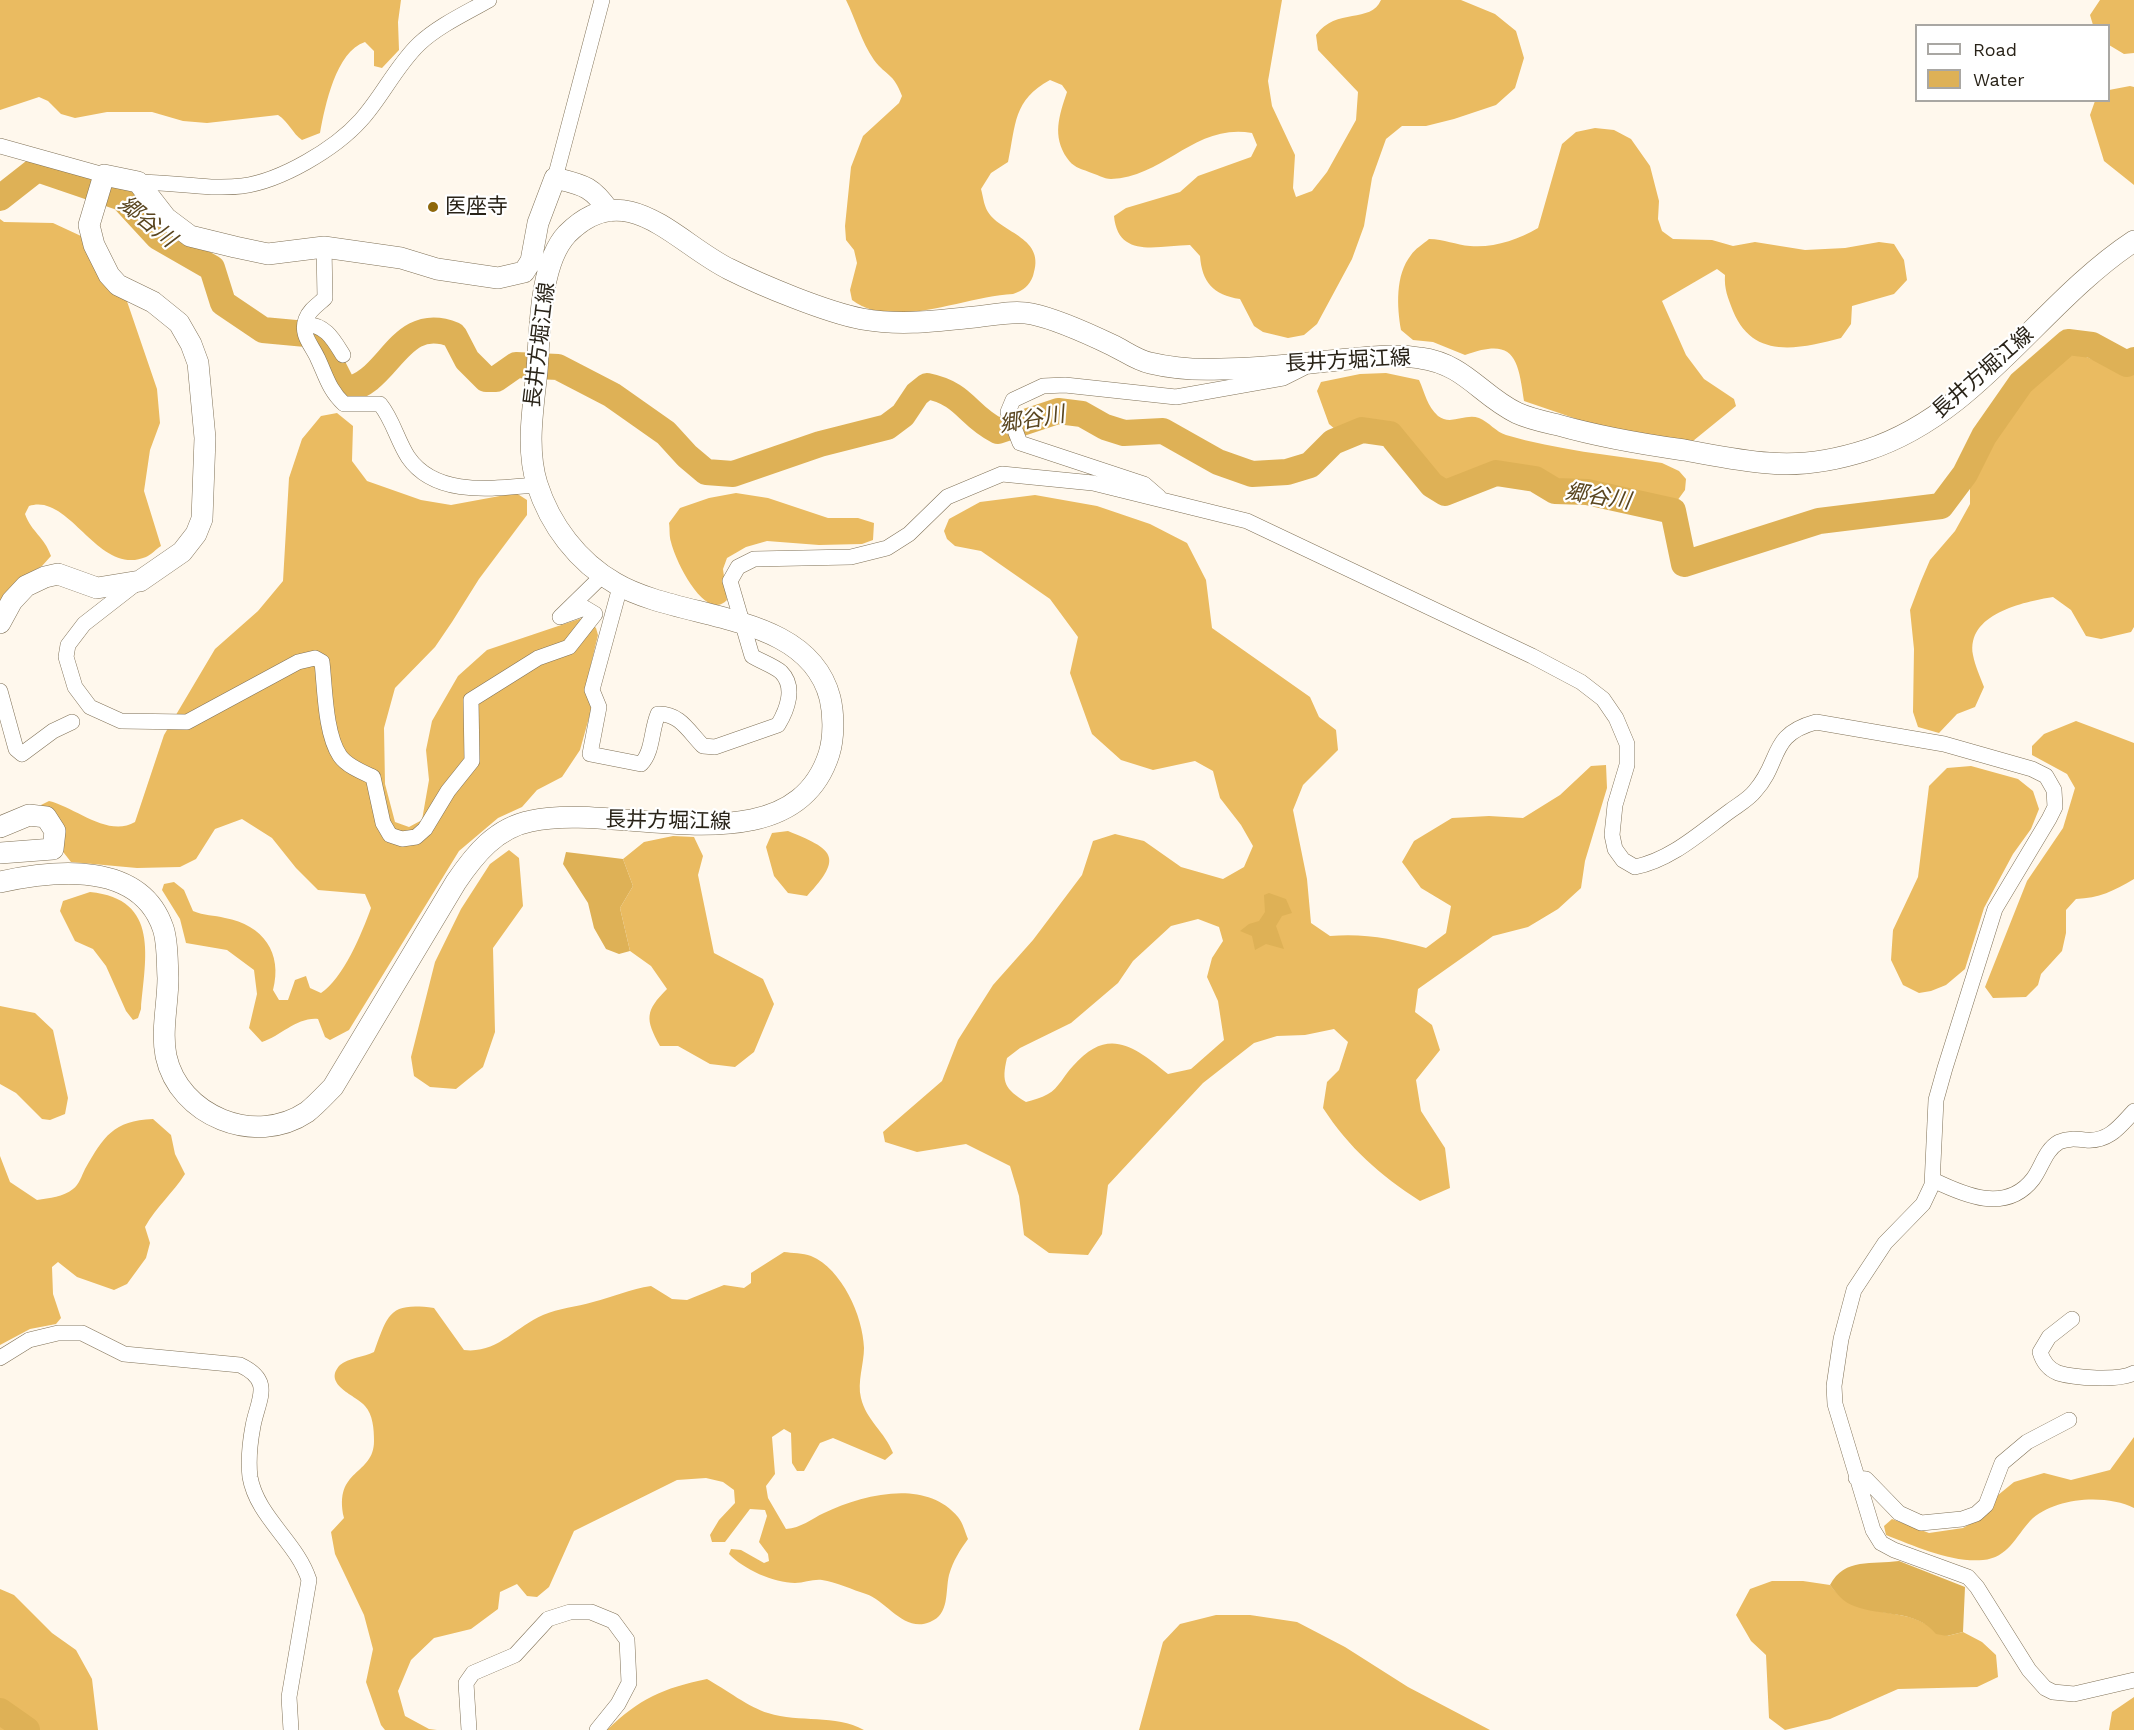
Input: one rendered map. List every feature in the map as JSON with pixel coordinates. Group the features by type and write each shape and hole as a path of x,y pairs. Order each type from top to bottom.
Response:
{"main road":[{"path":"555,178 585,185 597,194 609,211"},
{"name":"長井方堀江線","path":"138,182 166,218 190,236 268,254 324,247 401,258 437,269 498,278 512,277 524,272 531,261 538,223 555,178"},
{"path":"0,623 12,601 26,586 45,577 58,574 97,588 140,581 182,552 196,534 202,519 205,438 198,363 191,344 179,323 153,302 118,285 109,275 94,245 89,225 91,212 103,179 138,182"},
{"name":"長井方堀江線","path":"0,882 66,872 116,879 147,899 164,928 168,979 166,1055 181,1091 206,1114 238,1126 273,1126 306,1112 333,1087 456,882 476,853 499,834 528,821 562,818 709,824 744,822 773,815 805,792 818,778 831,749 833,708 824,680 810,657 785,639 651,600 612,581 565,539 545,505 532,466 530,435 544,295 558,245 572,229 589,217 609,211 630,211 654,219 725,267 844,315 897,325 1027,312 1111,344 1144,363 1218,370 1391,355 1428,358 1461,371 1492,398 1521,415 1605,438 1771,464 1820,462 1865,451 1907,434 1947,409 2091,275 2134,241"},
{"path":"0,827 28,815 46,817 55,831 52,849 66,872"},
{"path":"0,853 52,849"}],"street":[{"path":"138,182 172,182 214,188 245,186 305,162 333,145 361,120 419,44 489,0"},
{"path":"555,178 602,0"},
{"path":"0,146 103,179"},
{"path":"324,247 325,298 313,309 305,324 307,343 318,357 334,395 344,404 381,404 409,457 422,472 442,483 463,488 537,485"},
{"path":"305,324 321,327 331,335 343,355"},
{"path":"1161,499 1144,484 1020,443 1008,412 1013,399 1043,386 1065,385 1176,397 1283,378 1313,362"},
{"path":"612,581 592,690 599,707 590,754 641,764 647,758 652,727 658,714 668,713 681,721 703,746 715,747 778,725 788,708 789,689 781,673 752,656 730,581 738,567 754,559 851,557 888,548 909,534 947,498 1002,474 1093,483 1247,521 1532,656 1581,682 1596,694 1616,718 1628,744 1627,765 1616,805 1612,835 1615,849 1623,860 1635,867 1652,864 1678,848 1755,791 1784,737 1798,727 1816,722 1944,744 2046,776 2054,790 2055,807 2036,844 1995,909 1936,1100 1933,1180 1923,1204 1885,1243 1854,1290 1841,1339 1834,1386 1835,1404 1873,1530 1881,1544 1968,1577 1977,1587 2029,1670 2045,1688 2054,1692 2074,1694 2134,1680"},
{"path":"140,581 84,624 68,645 66,657 75,687 90,707 121,721 187,722 298,662 315,658 322,662 327,709 340,757 357,770 372,777 383,823 390,835 402,838 416,837 425,829 448,791 472,760 471,700 538,658 569,647 595,614 585,608 560,617 612,581"},
{"path":"0,691 16,749 22,754 53,731 72,722"},
{"path":"1933,1180 1973,1197 2003,1198 2019,1192 2032,1179 2047,1154 2058,1143 2070,1138 2102,1140 2113,1133 2134,1111"},
{"path":"2072,1319 2059,1328 2044,1345 2040,1353 2044,1363 2058,1373 2125,1378 2134,1373"},
{"path":"0,1358 29,1340 58,1334 82,1333 124,1354 240,1365 252,1371 262,1385 261,1401 254,1424 251,1446 250,1478 260,1501 304,1565 309,1580 289,1697 291,1730"},
{"path":"1856,1478 1866,1479 1899,1513 1921,1523 1962,1520 1977,1514 1986,1505 2002,1463 2027,1443 2069,1420"},
{"path":"469,1730 466,1683 472,1673 515,1655 548,1618 570,1612 591,1612 613,1621 627,1640 629,1683 618,1704 597,1730"}],"shaded area":[{"path":"0,0 401,0 398,22 399,50 382,68 374,66 374,51 365,42 355,47 339,68 329,95 320,133 302,140 278,115 207,123 183,121 152,112 107,112 75,118 61,114 48,101 39,97 0,110"},
{"path":"846,0 1282,0 1268,81 1272,106 1295,155 1293,188 1296,197 1312,191 1327,172 1356,120 1358,92 1318,50 1316,35 1324,26 1333,21 1369,12 1381,0 1461,0 1495,14 1516,31 1524,58 1515,88 1496,105 1426,126 1402,126 1386,139 1372,178 1364,226 1352,259 1317,324 1304,335 1288,338 1263,332 1254,326 1240,299 1223,294 1206,280 1200,256 1190,245 1142,247 1132,245 1123,239 1117,230 1114,216 1126,208 1180,192 1198,176 1251,157 1257,145 1252,133 1232,132 1214,136 1148,170 1130,176 1106,178 1074,165 1062,150 1058,126 1067,92 1062,85 1050,80 1029,96 1023,105 1015,125 1008,162 991,173 981,189 988,212 1003,226 1029,244 1034,253 1036,263 1030,282 1013,294 930,309 888,312 869,309 852,300 850,290 857,263 854,250 846,240 845,226 851,167 863,136 899,103 902,96 893,79 869,53"},
{"path":"2100,0 2134,0 2134,53 2124,54 2110,46 2110,24 2093,24 2090,15"},
{"path":"2134,87 2134,185 2104,161 2090,115 2095,102 2110,102 2110,90"},
{"path":"1595,128 1614,130 1631,139 1650,166 1659,201 1658,219 1662,231 1673,239 1712,240 1733,246 1755,242 1805,250 1845,248 1879,242 1894,244 1904,260 1907,280 1894,294 1852,306 1851,324 1841,338 1794,347 1765,344 1752,337 1742,327 1728,298 1725,275 1717,269 1662,301 1686,355 1704,379 1734,399 1736,406 1693,441 1606,429 1524,401 1516,362 1504,350 1494,348 1465,355 1433,342 1413,340 1401,330 1398,291 1402,272 1411,255 1429,239 1488,246 1514,239 1538,228 1562,144 1576,132"},
{"path":"0,219 4,222 53,223 81,236 117,272 157,389 160,423 150,450 144,491 161,546 146,557 129,560 113,556 58,511 44,505 29,506 25,514 51,556 42,566 20,579 0,605"},
{"path":"2076,353 2099,362 2134,369 2134,627 2131,632 2101,639 2086,636 2071,610 2053,597 2027,602 1999,612 1978,629 1973,641 1973,655 1984,687 1975,707 1957,714 1939,733 1918,727 1913,712 1914,649 1910,610 1921,581 1930,560 1955,531 1970,504 1970,484 1990,442 2025,389 2043,372"},
{"path":"1386,373 1419,380 1431,408 1443,419 1479,418 1502,434 1545,445 1662,463 1679,471 1686,479 1685,490 1677,501 1665,505 1586,489 1557,487 1536,477 1495,470 1445,490 1405,443 1391,432 1371,428 1336,430 1329,424 1317,391 1321,382 1360,374"},
{"path":"337,413 353,426 352,461 367,481 421,500 451,505 516,493 527,500 527,515 479,579 435,647 395,688 384,728 385,784 395,822 409,827 422,820 429,780 426,750 432,721 458,676 487,650 585,617 596,628 598,635 586,685 592,707 580,750 562,777 537,790 522,807 498,818 459,851 349,1030 330,1040 325,1037 318,1019 310,1019 262,1042 249,1028 257,994 254,970 227,950 186,943 180,919 162,890 164,884 174,882 184,890 193,911 238,922 260,934 272,953 275,964 273,990 279,1000 288,1000 295,980 306,976 310,988 321,993 337,977 357,942 371,908 365,894 318,890 296,868 272,838 242,819 215,829 196,859 180,867 137,868 71,862 60,848 41,805 49,801 92,820 114,826 125,826 135,822 164,735 215,649 258,611 283,581 289,478 302,439 321,416"},
{"path":"736,493 768,498 828,518 858,518 874,523 873,540 862,544 819,545 767,541 746,547 727,558 723,569 727,600 718,605 710,603 701,597 692,586 678,562 670,540 669,523 680,508 709,498"},
{"path":"1035,495 1097,506 1150,524 1187,543 1206,580 1212,628 1310,697 1319,717 1336,730 1338,750 1303,785 1293,810 1307,879 1311,923 1330,936 1355,935 1379,938 1426,948 1446,933 1451,906 1421,888 1402,862 1414,841 1452,818 1489,816 1523,818 1560,795 1591,766 1606,765 1607,788 1585,861 1581,888 1558,909 1528,927 1493,936 1418,989 1415,1012 1432,1025 1440,1050 1416,1080 1421,1111 1445,1148 1450,1188 1420,1201 1366,1160 1333,1122 1323,1108 1327,1082 1339,1070 1348,1042 1334,1029 1305,1035 1277,1036 1254,1043 1203,1083 1108,1185 1102,1234 1088,1255 1049,1253 1024,1235 1019,1196 1010,1166 966,1144 917,1152 885,1142 883,1132 942,1081 958,1040 993,985 1033,940 1082,875 1093,841 1115,834 1144,841 1181,867 1223,879 1244,867 1253,846 1241,825 1220,798 1213,771 1195,761 1153,770 1121,760 1092,734 1070,673 1078,637 1050,599 981,551 955,546 947,539 944,531 949,519 980,502","holes":["1198,919 1219,927 1223,941 1212,958 1207,977 1218,1001 1224,1040 1191,1069 1168,1074 1144,1055 1121,1044 1109,1044 1098,1046 1086,1054 1070,1069 1055,1089 1043,1097 1026,1102 1009,1089 1004,1074 1007,1058 1020,1048 1071,1023 1118,983 1133,961 1171,926"]},
{"path":"2076,721 2134,743 2134,879 2106,893 2076,899 2066,910 2066,933 2062,951 2041,974 2038,985 2026,997 1993,998 1985,987 2027,881 2063,828 2075,788 2067,774 2032,755 2032,746 2044,734"},
{"path":"1971,766 2018,779 2033,791 2039,809 2031,829 2013,854 1984,908 1965,969 1946,985 1919,993 1903,985 1891,960 1893,930 1918,877 1929,786 1947,768"},
{"path":"788,831 815,843 828,855 829,863 826,872 807,896 788,893 774,876 766,847 772,833"},
{"path":"673,836 694,837 703,856 698,875 714,953 763,979 774,1004 754,1052 735,1067 710,1064 678,1046 660,1046 652,1029 650,1016 655,1003 667,989 651,966 630,951 620,908 633,886 623,859 644,842"},
{"path":"509,850 519,858 523,906 493,948 495,1032 483,1067 456,1089 430,1087 414,1076 411,1057 435,962 461,909 490,864"},
{"path":"90,892 113,897 128,906 138,919 144,934 145,971 141,1009 138,1018 133,1020 126,1011 106,966 93,949 75,941 60,911 63,901"},
{"path":"0,1006 35,1013 53,1030 68,1098 65,1114 50,1120 42,1119 16,1093 0,1084"},
{"path":"153,1119 171,1135 175,1154 185,1174 145,1227 150,1243 146,1258 127,1284 114,1290 77,1277 58,1262 52,1267 53,1294 61,1318 56,1324 30,1329 0,1345 0,1156 10,1182 37,1200 56,1197 75,1187 98,1148 111,1132 128,1123"},
{"path":"784,1252 808,1255 822,1262 841,1282 849,1295 863,1335 860,1386 863,1406 893,1453 885,1460 833,1438 820,1443 804,1471 797,1471 792,1463 791,1433 784,1429 772,1437 775,1474 766,1486 768,1498 786,1529 801,1525 840,1506 875,1496 911,1494 929,1497 944,1505 960,1519 968,1539 951,1570 941,1614 930,1622 912,1623 896,1615 874,1598 839,1584 819,1580 798,1583 778,1581 750,1570 729,1554 731,1549 741,1550 764,1563 769,1561 768,1554 759,1542 767,1516 765,1510 750,1509 725,1542 712,1542 710,1535 719,1520 735,1503 734,1490 723,1482 706,1478 677,1480 574,1531 549,1587 537,1597 527,1596 517,1584 500,1592 498,1609 471,1629 434,1638 411,1660 398,1691 405,1716 429,1729 437,1730 385,1730 381,1725 366,1682 373,1649 364,1615 335,1554 331,1532 344,1518 342,1502 344,1490 349,1481 368,1461 374,1441 368,1410 343,1389 335,1378 335,1372 340,1365 374,1352 387,1320 399,1309 434,1308 464,1350 476,1350 496,1344 533,1320 549,1313 644,1287 651,1286 672,1299 687,1300 724,1285 744,1288 751,1283 751,1273"},
{"path":"2134,1437 2134,1508 2109,1501 2095,1500 2081,1500 2052,1507 2030,1521 2005,1551 1983,1560 1946,1556 1886,1535 1884,1526 1892,1519 1929,1533 1963,1528 1984,1516 1992,1500 2014,1482 2044,1473 2071,1480 2110,1470"},
{"path":"1772,1581 1803,1581 1830,1585 1847,1601 1866,1609 1914,1619 1947,1636 1963,1632 1982,1642 1996,1655 1998,1677 1977,1687 1898,1689 1830,1719 1785,1730 1769,1718 1766,1655 1751,1641 1736,1615 1750,1589"},
{"path":"0,1589 14,1595 52,1633 76,1650 92,1679 98,1730 0,1730"},
{"path":"1216,1615 1250,1615 1297,1622 1345,1647 1408,1687 1490,1730 1139,1730 1163,1642 1180,1624"},
{"path":"707,1679 761,1711 792,1718 841,1722 864,1730 607,1730 630,1710 653,1696 677,1686"},
{"path":"2134,1697 2134,1730 2109,1730 2112,1712"}],"water":[{"path":"566,852 623,859 633,886 620,908 630,951 619,954 606,949 594,928 588,903 563,864"},
{"path":"1269,893 1286,899 1292,913 1282,916 1276,926 1284,949 1266,944 1255,950 1252,936 1240,931 1249,924 1259,921 1265,912 1264,895"},
{"path":"1899,1561 1965,1587 1963,1632 1947,1636 1936,1634 1928,1626 1908,1617 1854,1606 1843,1600 1830,1585 1836,1576 1851,1566"}],"waterway":[{"name":"郷谷川","path":"0,198 37,169 122,198 158,237 212,268 223,303 263,330 317,335 345,390 360,385 373,376 407,341 420,333 435,331 454,335 467,360 486,379 496,379 516,365 558,367 612,395 666,433 687,456 706,472 733,474 820,444 887,427 903,415 917,394 927,386 950,394 987,425 998,431 1058,411 1082,414 1105,427 1124,433 1163,431 1218,462 1252,474 1287,472 1310,465 1333,442 1362,430 1390,434 1432,485 1445,493 1496,473 1535,479 1555,491 1587,492 1673,511 1684,564 1819,521 1941,506 1965,474 1984,436 2021,383 2068,342 2092,345 2127,364 2134,360"},
{"path":"0,1711 27,1730"}],"place":[{"name":"医座寺","path":"433,207"}]}
